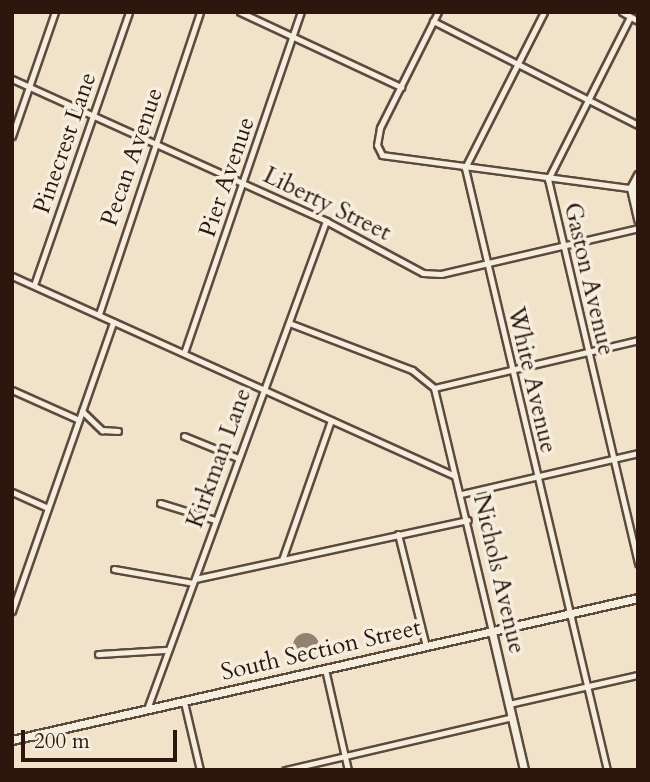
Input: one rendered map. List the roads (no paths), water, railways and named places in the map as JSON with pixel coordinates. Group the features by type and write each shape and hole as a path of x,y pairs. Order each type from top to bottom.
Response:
{"street":[{"path":"12,136 55,12"},
{"name":"Pinecrest Lane","path":"34,285 129,12"},
{"name":"Pecan Avenue","path":"99,314 200,12"},
{"path":"240,12 401,87"},
{"name":"Pier Avenue","path":"184,353 301,12"},
{"path":"438,12 377,139 379,152 392,160 635,188"},
{"path":"465,168 544,12"},
{"path":"622,12 638,21"},
{"name":"Gaston Avenue","path":"630,17 548,179 638,564"},
{"path":"433,21 517,66 638,125"},
{"name":"Liberty Street","path":"12,79 326,221 423,273 488,263 638,228"},
{"name":"White Avenue","path":"465,168 567,614 607,770"},
{"path":"638,175 635,188 638,219"},
{"name":"Kirkman Lane","path":"147,709 166,650 194,581 326,221"},
{"path":"12,275 455,476"},
{"path":"12,611 113,322"},
{"path":"289,323 412,370 434,388 638,340"},
{"name":"Nichols Avenue","path":"434,388 468,520 524,770"},
{"path":"12,390 79,420"},
{"path":"82,411 102,430 118,431"},
{"path":"282,560 331,420"},
{"path":"184,436 238,458"},
{"path":"461,494 638,453"},
{"path":"12,492 48,508"},
{"path":"160,503 215,520"},
{"path":"114,569 194,581 468,520"},
{"path":"398,534 426,646"},
{"path":"12,584 20,588"},
{"name":"South Section Street","path":"12,740 638,598"},
{"path":"98,654 166,650"},
{"path":"325,669 348,770"},
{"path":"509,704 638,675"},
{"path":"184,702 200,770"},
{"path":"285,770 512,718"}]}
